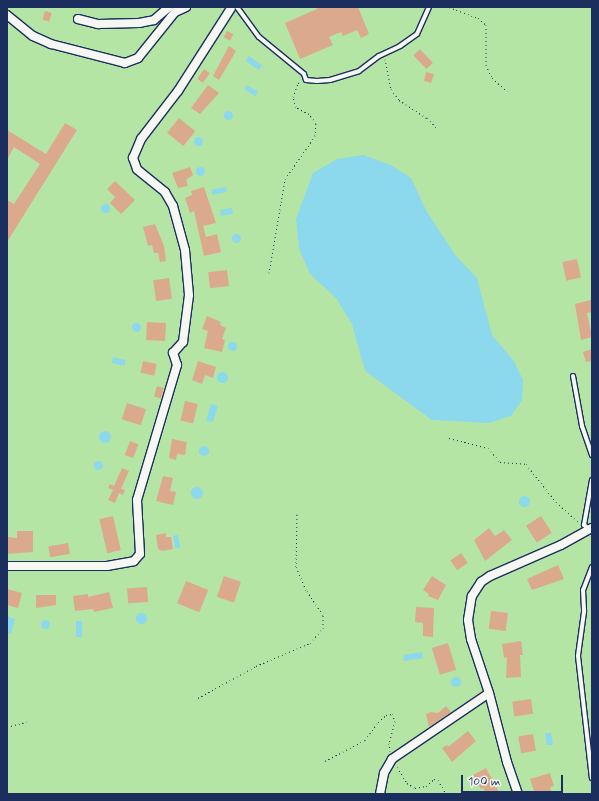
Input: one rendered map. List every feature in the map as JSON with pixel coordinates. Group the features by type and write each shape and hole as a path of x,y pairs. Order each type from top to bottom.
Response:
{"street":[{"path":"78,19 98,24 138,23 154,20 169,7"},
{"path":"7,15 34,36 51,44 125,63 138,58 175,12 186,7"},
{"path":"7,566 107,566 126,563 139,557 141,551 136,500 177,365 173,353 183,342 189,295 185,250 173,206 165,192 137,169 132,158 141,139 198,61 233,7"},
{"path":"518,794 506,762 489,693 469,629 469,611 476,588 490,576 561,545 589,528"},
{"path":"380,794 386,766 392,759 489,693"}],"lane":[{"path":"233,7 259,37 304,74 306,80 330,80 359,71 417,34 429,7"},
{"path":"573,376 582,426 592,455"},
{"path":"589,528 592,480"},
{"path":"592,567 583,590 584,612 578,656 592,778"}],"path":[{"path":"448,7 478,18 486,25 486,65 492,78 506,91"},
{"path":"384,54 391,89 399,100 427,118 437,128"},
{"path":"268,273 285,179 315,136 316,124 309,114 296,107 293,97 298,83 306,80"},
{"path":"449,438 488,448 500,462 526,464 573,520 589,528"},
{"path":"198,698 256,666 305,646 323,628 323,615 303,586 296,567 297,514"},
{"path":"7,727 26,722"}],"green space":[{"path":"7,7 592,7 592,794 7,794"}],"water":[{"path":"249,56 262,65 259,70 246,61"},
{"path":"247,85 258,92 255,96 244,89"},
{"path":"228,110 233,115 228,120 223,115"},
{"path":"198,136 203,141 198,146 193,141"},
{"path":"363,155 391,165 411,178 427,212 456,256 477,278 492,335 514,361 523,380 522,400 511,416 489,423 432,420 365,371 352,324 336,298 310,274 299,249 296,219 313,173 337,159"},
{"path":"200,166 205,171 200,176 195,171"},
{"path":"226,187 227,192 212,195 211,190"},
{"path":"105,203 110,208 105,213 100,208"},
{"path":"232,208 233,214 221,216 220,210"},
{"path":"234,234 238,234 240,238 238,242 234,242 232,240 232,236"},
{"path":"136,322 141,327 136,332 131,327"},
{"path":"230,342 234,342 236,346 234,350 230,350 228,348 228,344"},
{"path":"113,357 126,360 124,366 112,363"},
{"path":"220,372 224,372 226,373 226,381 220,382 217,379 217,375"},
{"path":"211,404 218,406 213,422 206,420"},
{"path":"105,431 109,433 111,437 109,441 105,443 101,441 99,437 101,433"},
{"path":"202,446 206,446 208,447 208,455 202,456 199,453 199,449"},
{"path":"96,461 100,461 102,465 100,469 96,469 94,467 94,463"},
{"path":"197,487 201,489 203,493 201,497 197,499 193,497 191,493 193,489"},
{"path":"524,495 528,497 530,501 528,505 524,507 520,505 518,501 520,497"},
{"path":"178,535 180,548 175,549 173,536"},
{"path":"139,613 143,613 145,614 145,622 139,623 136,620 136,616"},
{"path":"7,616 15,619 11,634 7,633"},
{"path":"43,620 47,620 49,624 47,628 43,628 41,626 41,622"},
{"path":"76,621 82,621 82,637 76,637"},
{"path":"422,652 423,658 404,661 403,655"},
{"path":"454,677 458,677 460,678 460,686 454,687 451,684 451,680"},
{"path":"545,733 551,733 553,745 547,745"}],"building":[{"path":"316,7 358,7 369,34 361,38 357,30 343,36 341,32 329,37 333,45 300,59 285,23 317,9"},
{"path":"45,11 52,13 49,22 43,20"},
{"path":"227,31 233,34 230,40 224,37"},
{"path":"229,46 236,51 219,80 213,76"},
{"path":"420,49 433,63 426,69 413,55"},
{"path":"204,69 210,73 203,83 197,79"},
{"path":"426,72 434,74 431,83 424,81"},
{"path":"208,85 219,93 200,114 191,108"},
{"path":"179,118 195,131 183,146 167,133"},
{"path":"65,123 77,130 7,242 7,200 14,204 40,164 14,147 7,160 7,130 46,154"},
{"path":"190,167 193,175 186,180 188,186 178,188 172,173"},
{"path":"115,181 135,200 121,214 110,203 115,197 107,189"},
{"path":"204,187 216,223 203,226 206,237 217,234 221,252 204,256 194,211 190,213 185,198 192,195 191,191"},
{"path":"155,224 164,246 166,261 160,262 158,253 154,253 152,245 148,246 143,227"},
{"path":"577,259 581,278 566,281 562,262"},
{"path":"227,270 229,286 210,288 208,272"},
{"path":"169,278 172,299 156,301 153,280"},
{"path":"591,300 592,312 587,313 592,337 581,340 575,304"},
{"path":"207,316 221,322 220,325 226,328 222,339 225,340 222,352 204,348 208,331 202,329"},
{"path":"147,322 166,323 165,341 146,340"},
{"path":"592,349 592,361 586,362 583,352"},
{"path":"143,361 157,364 154,376 141,373"},
{"path":"198,361 216,367 213,378 205,375 202,384 192,380"},
{"path":"157,386 164,388 161,399 154,397"},
{"path":"185,401 198,404 193,423 181,420"},
{"path":"127,403 146,409 141,425 122,419"},
{"path":"172,439 187,442 185,455 177,454 176,460 169,458"},
{"path":"130,441 138,444 133,458 125,455"},
{"path":"122,468 129,471 121,489 125,490 123,495 119,493 115,503 108,500 113,490 108,488 110,484 114,486"},
{"path":"163,476 173,478 170,491 176,492 173,505 156,501"},
{"path":"113,516 121,550 107,553 99,519"},
{"path":"541,516 552,533 537,543 526,526"},
{"path":"489,528 495,536 504,530 512,540 485,561 474,540"},
{"path":"17,531 33,531 33,552 7,554 7,537 17,538"},
{"path":"166,533 166,537 171,537 173,549 162,551 158,549 156,535"},
{"path":"68,543 70,554 50,557 48,546"},
{"path":"461,553 468,563 457,570 450,560"},
{"path":"558,565 564,579 532,590 527,579"},
{"path":"224,576 241,582 234,603 217,597"},
{"path":"432,576 446,585 438,600 428,596 429,594 423,590"},
{"path":"186,581 208,590 199,612 177,603"},
{"path":"147,587 148,602 128,603 127,588"},
{"path":"7,589 22,593 18,608 7,605"},
{"path":"109,592 113,608 94,612 93,609 75,611 73,596 88,594 88,597"},
{"path":"36,595 56,595 56,605 36,608"},
{"path":"416,607 434,608 433,637 423,636 423,623 415,622"},
{"path":"491,611 508,613 506,631 489,629"},
{"path":"521,641 523,655 520,655 521,677 506,678 507,657 504,658 502,644"},
{"path":"448,643 456,670 440,675 432,648"},
{"path":"531,699 533,714 514,716 512,702"},
{"path":"446,706 451,712 429,727 426,714 431,712 438,713"},
{"path":"468,731 476,741 452,762 442,748 447,745 448,747"},
{"path":"533,734 536,751 521,753 518,737"},
{"path":"486,768 500,794 487,794 483,788 481,789 473,775"},
{"path":"550,773 554,786 550,787 552,794 535,794 530,779"}]}
